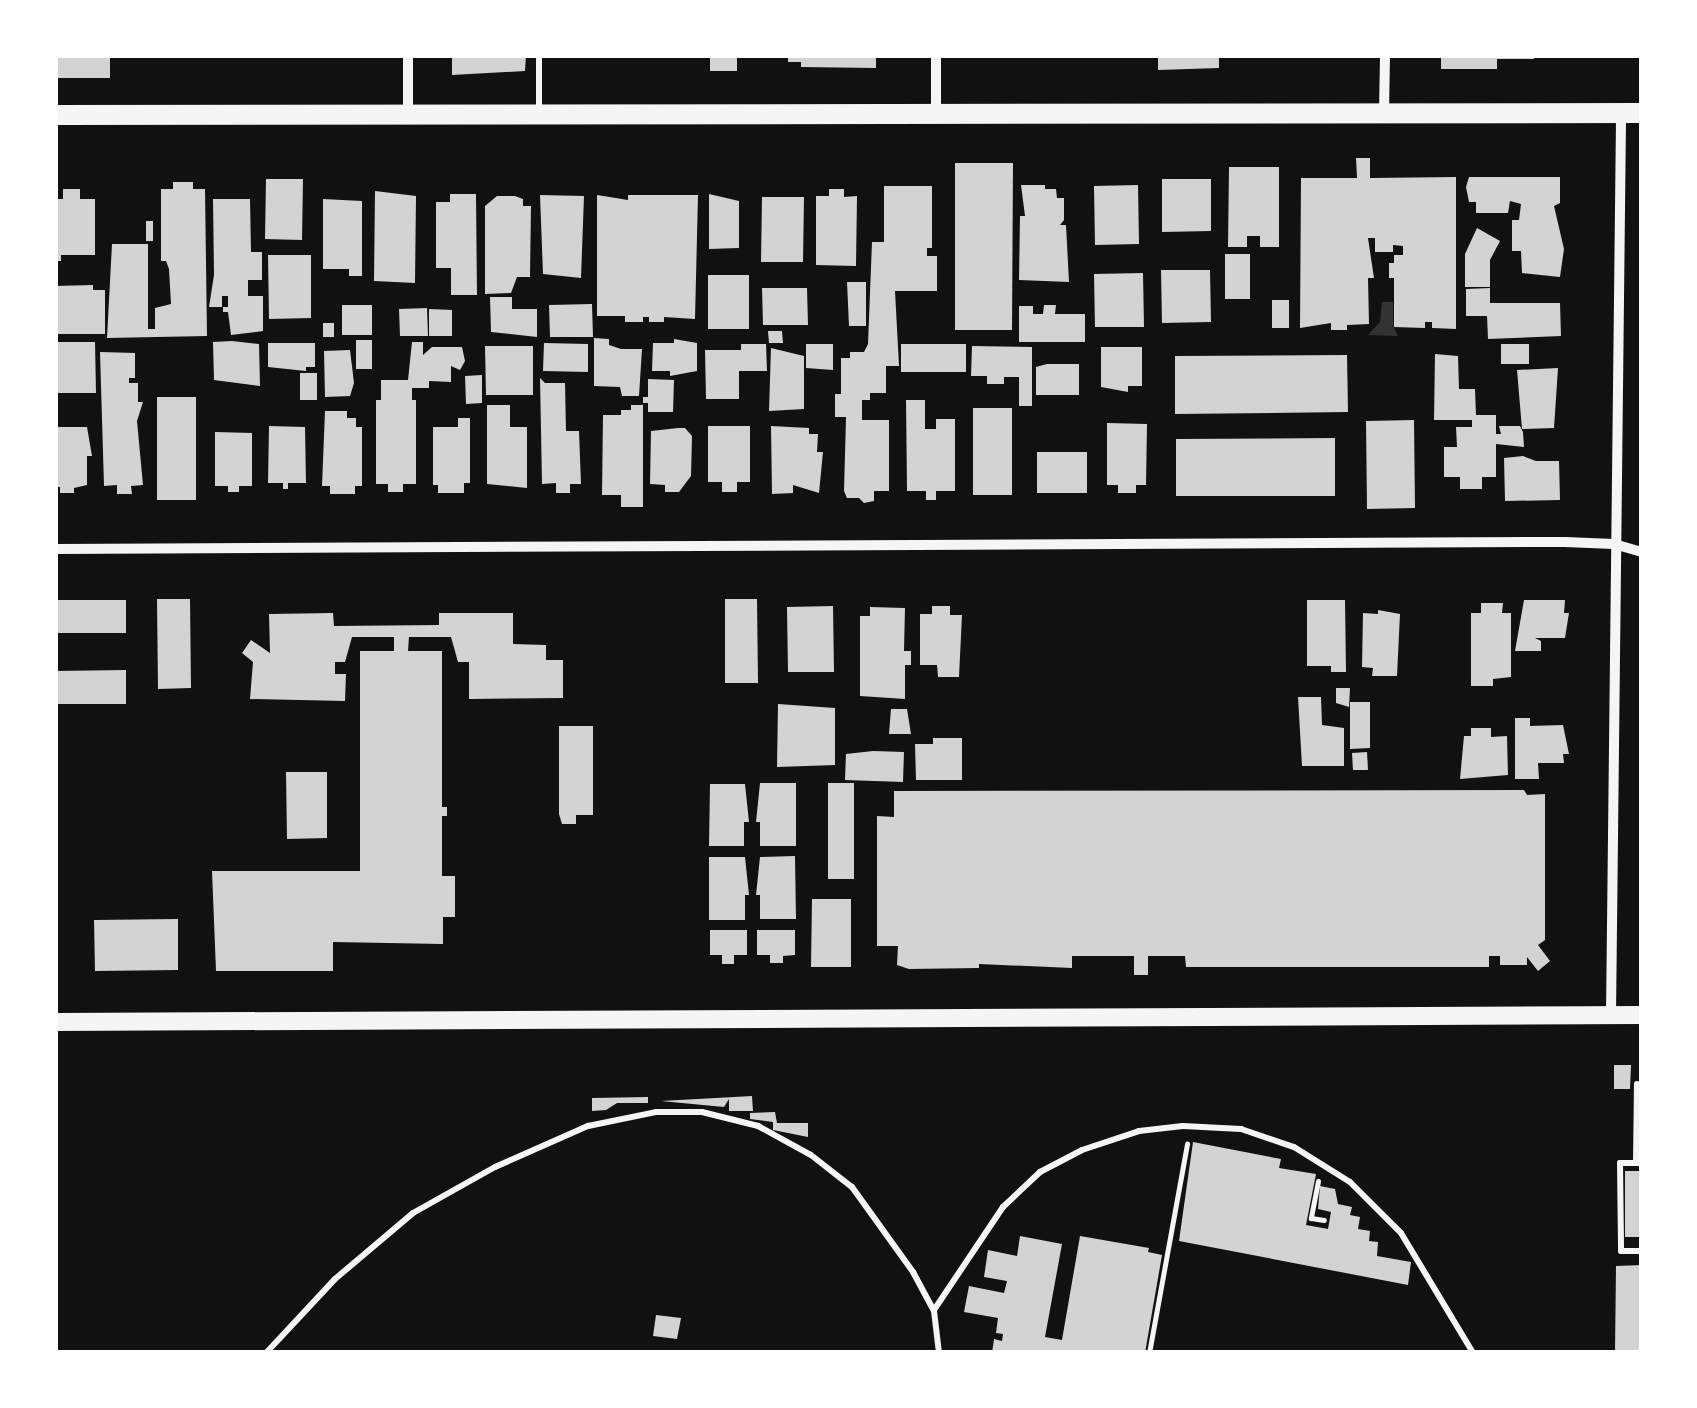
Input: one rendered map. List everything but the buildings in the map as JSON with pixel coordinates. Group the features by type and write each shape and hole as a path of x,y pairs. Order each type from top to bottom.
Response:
{"main road":[{"path":"55,115 1632,113"}],"street":[{"path":"408,55 408,113"},
{"path":"936,55 936,113"},
{"path":"1384,113 1385,55"},
{"path":"1611,1015 1614,544 1632,113"},
{"path":"55,548 1614,544 1642,552"},
{"path":"55,1022 1642,1015"}],"lane":[{"path":"538,55 539,113"},
{"path":"1637,1084 1639,1163 1620,1163 1621,1250 1642,1251"},
{"path":"266,1353 335,1279 413,1213 495,1167 588,1126 656,1112 702,1112 758,1126 811,1156 852,1187 913,1272 934,1311 939,1353"},
{"path":"934,1311 986,1229 1040,1172 1082,1150 1139,1131 1190,1126 1241,1129 1294,1147 1350,1182 1401,1233 1473,1353"}],"path":[{"path":"1149,1353 1190,1126"},
{"path":"1321,1163 1311,1218 1324,1220"}],"shaded area":[{"path":"1382,302 1393,302 1393,326 1398,336 1368,335 1380,322"}]}
